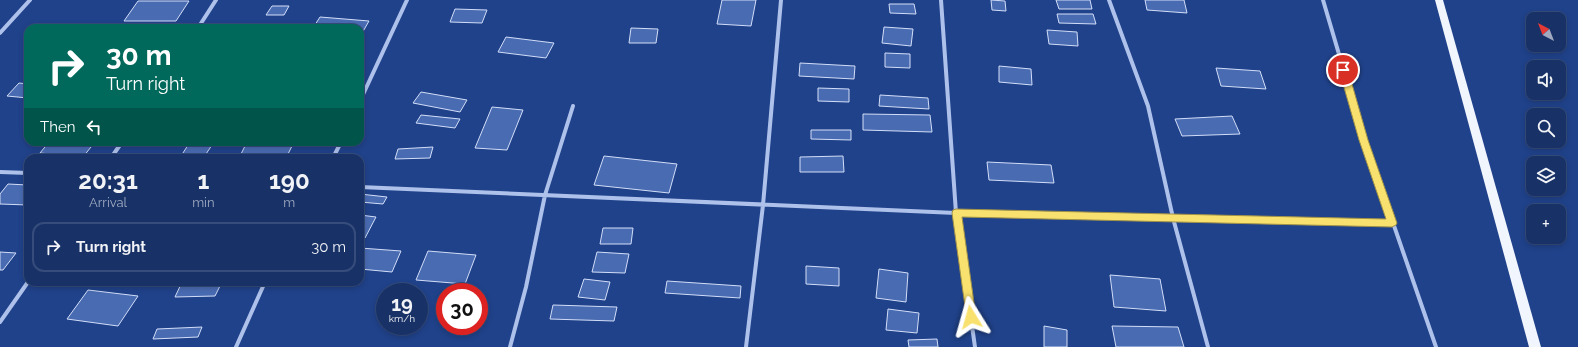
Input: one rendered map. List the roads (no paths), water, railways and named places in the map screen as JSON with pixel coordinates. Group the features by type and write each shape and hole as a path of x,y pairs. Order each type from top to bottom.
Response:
{"main road":[{"path":"1439,0 1535,347"}],"street":[{"path":"0,33 30,0"},
{"path":"201,24 216,0"},
{"path":"364,92 407,0"},
{"path":"746,347 763,205 781,0"},
{"path":"941,0 956,213 975,347"},
{"path":"1109,0 1148,106 1173,218 1208,347"},
{"path":"1323,0 1364,140 1436,347"},
{"path":"510,347 526,287 545,195 573,106"},
{"path":"0,172 24,173"},
{"path":"364,187 956,213 1392,223"},
{"path":"0,322 25,286"},
{"path":"236,347 263,286"}]}
